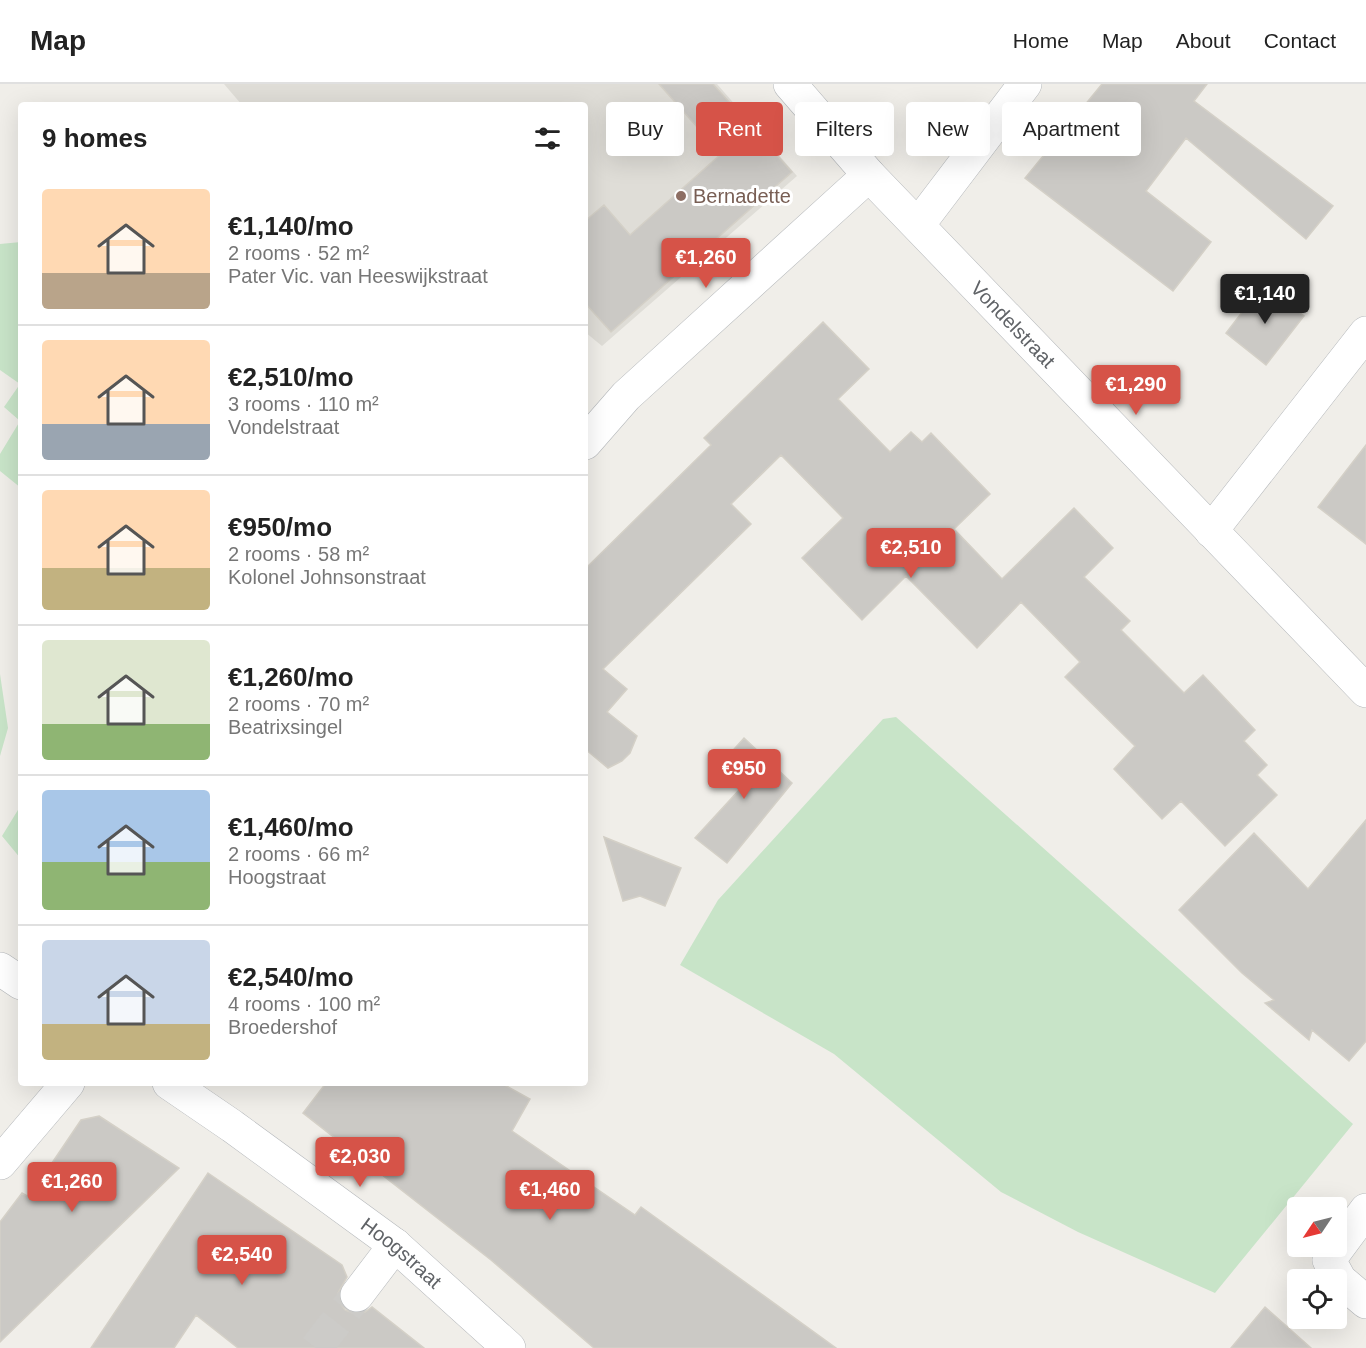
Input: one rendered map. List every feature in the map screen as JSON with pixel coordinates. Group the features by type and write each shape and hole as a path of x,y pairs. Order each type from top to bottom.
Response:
{"street":[{"name":"Vondelstraat","path":"790,84 869,175 1366,691"},
{"path":"918,225 1025,84"},
{"path":"588,441 627,396 869,175"},
{"path":"1210,531 1366,333"},
{"path":"0,969 18,981"},
{"path":"0,1163 65,1086"},
{"name":"Hoogstraat","path":"173,1086 232,1126 394,1245 509,1348"},
{"path":"1366,1210 1329,1260 1340,1280 1366,1302"},
{"path":"357,1295 394,1245"}],"shaded area":[{"name":"Bernadette","path":"224,84 717,84 733,102 696,102 696,156 780,156 797,176 602,346 588,334 588,102 239,102"}],"green space":[{"path":"18,242 18,383 0,370 0,244"},
{"path":"18,387 18,419 4,407"},
{"path":"18,424 18,486 0,471 0,454"},
{"path":"0,674 8,728 0,756"},
{"path":"896,717 1353,1124 1293,1197 1287,1197 1287,1205 1215,1293 1078,1232 1001,1192 834,1054 680,965 718,900 883,719"},
{"path":"18,810 18,855 2,836"}],"building":[{"path":"659,84 713,84 729,102 696,102 696,126 684,112 684,102 675,102"},
{"path":"1102,84 1207,84 1194,101 1333,206 1306,239 1186,138 1146,191 1211,242 1173,291 1025,178 1043,156 1141,156 1141,102 1087,102"},
{"path":"719,156 778,156 792,172 611,332 588,306 588,218 604,205 630,235"},
{"path":"1263,285 1304,316 1266,365 1226,333"},
{"path":"823,322 869,369 838,399 890,452 911,432 922,442 931,433 990,494 954,529 1002,579 1074,508 1113,548 1084,577 1130,621 1121,630 1184,693 1203,675 1255,730 1244,741 1267,765 1257,775 1277,795 1225,846 1181,801 1162,819 1114,769 1135,746 1065,677 1080,662 1021,602 977,648 906,576 862,620 802,558 843,518 781,455 731,504 751,524 603,669 627,689 607,712 637,736 630,753 622,761 608,768 588,751 588,566 711,445 704,438"},
{"path":"1366,445 1366,544 1318,507"},
{"path":"744,738 792,783 727,863 695,838 740,789 718,767"},
{"path":"1366,820 1366,1041 1349,1061 1312,1030 1309,1040 1265,1003 1274,1000 1242,973 1179,910 1254,833 1308,889"},
{"path":"604,837 681,868 665,906 640,896 623,901"},
{"path":"324,1086 506,1086 530,1099 512,1131 635,1215 641,1207 836,1348 594,1348 491,1260 303,1113"},
{"path":"99,1116 179,1168 0,1342 0,1222 22,1193 29,1197 81,1120"},
{"path":"208,1173 342,1265 347,1277 338,1293 340,1303 345,1310 355,1314 365,1312 372,1307 424,1348 238,1348 196,1315 174,1348 91,1348"},
{"path":"1265,1307 1311,1348 1231,1348"}],"tunnel":[{"path":"316,1348 357,1295"}],"place":[{"name":"Bernadette","path":"681,196"}]}
